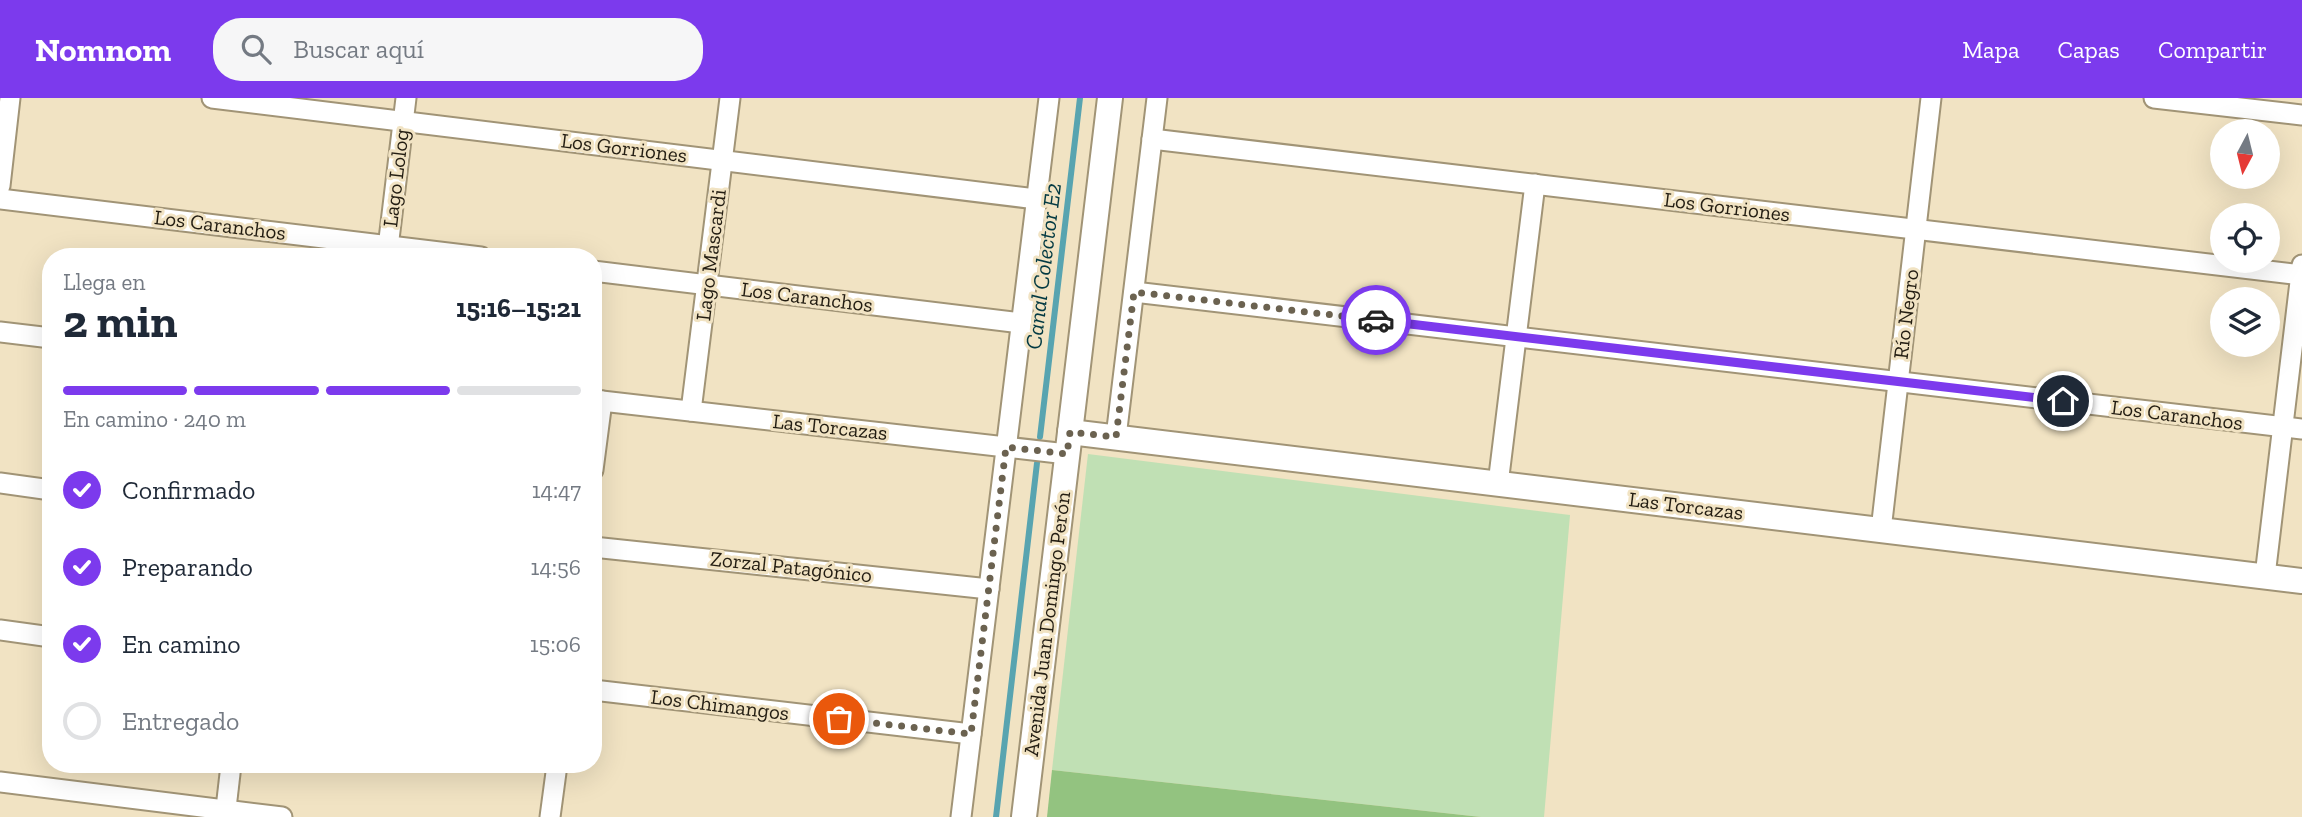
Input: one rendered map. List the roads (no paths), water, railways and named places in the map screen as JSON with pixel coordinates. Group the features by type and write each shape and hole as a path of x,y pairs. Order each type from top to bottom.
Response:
{"street":[{"path":"0,186 3,134 10,98"},
{"name":"Los Gorriones","path":"212,98 1036,199"},
{"name":"Lago Lolog","path":"388,248 406,98"},
{"name":"Lago Mascardi","path":"691,411 730,98"},
{"path":"961,817 1049,98"},
{"name":"Avenida Juan Domingo Perón","path":"1024,817 1110,98"},
{"path":"1116,437 1157,98"},
{"name":"Río Negro","path":"1881,530 1931,98"},
{"path":"2154,98 2302,115"},
{"name":"Los Gorriones","path":"1152,139 2302,272"},
{"path":"1498,484 1535,184"},
{"name":"Los Caranchos","path":"0,199 359,248"},
{"name":"Los Caranchos","path":"602,272 1021,323"},
{"path":"2265,576 2292,428 2302,272"},
{"name":"Los Caranchos","path":"1134,292 2292,428"},
{"path":"0,332 42,337"},
{"name":"Las Torcazas","path":"602,400 1006,447 1116,437 2302,581"},
{"path":"0,483 42,489"},
{"name":"Zorzal Patagónico","path":"602,548 989,589"},
{"path":"0,630 42,636"},
{"name":"Los Chimangos","path":"602,691 971,734"},
{"path":"225,814 230,773"},
{"path":"550,817 556,773"},
{"path":"0,782 225,814 282,817"}],"waterway":[{"name":"Canal Colector E2","path":"1040,437 1080,98"},
{"path":"996,817 1037,463"}]}
